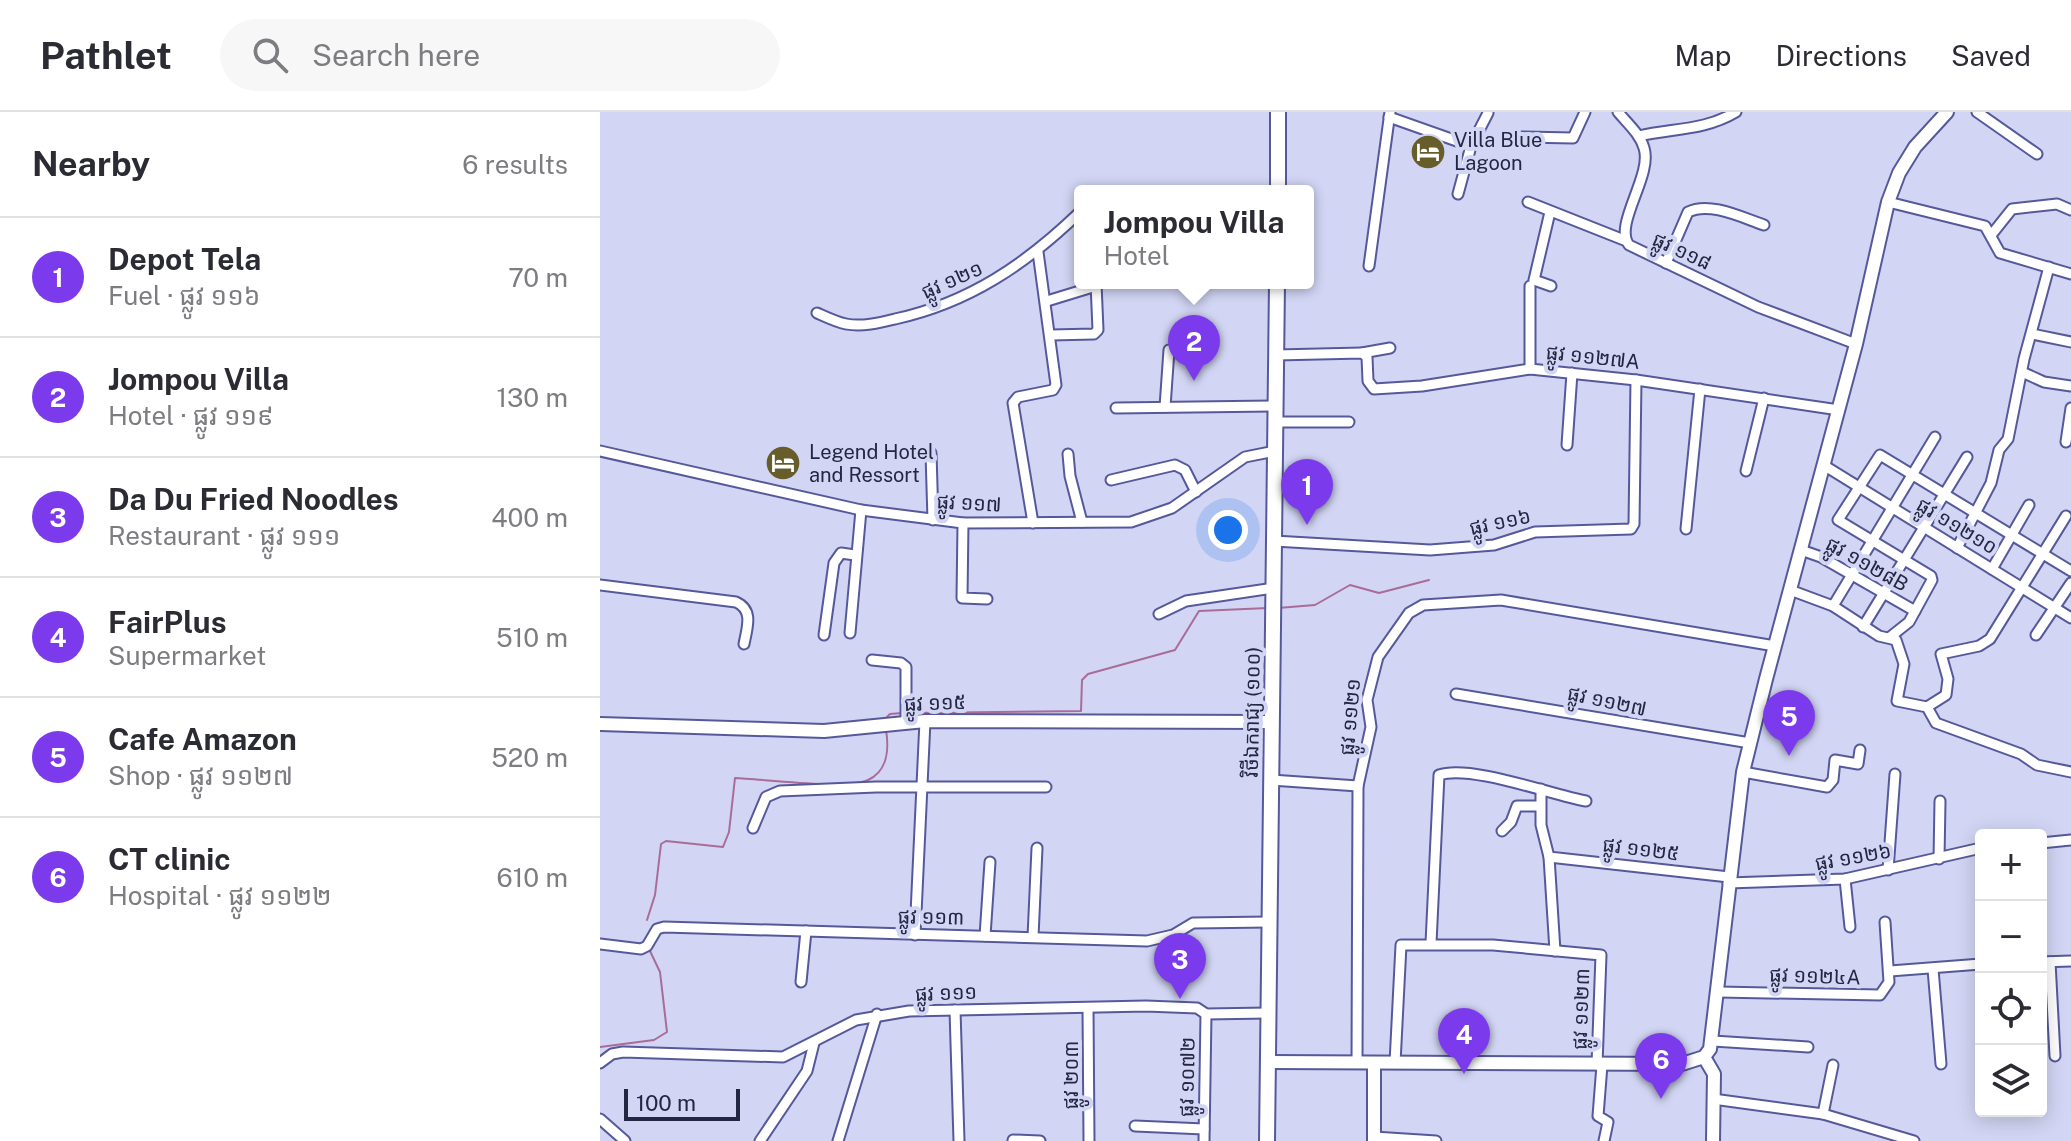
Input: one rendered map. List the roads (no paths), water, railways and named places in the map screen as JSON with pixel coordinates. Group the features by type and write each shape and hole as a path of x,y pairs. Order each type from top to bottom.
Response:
{"main road":[{"path":"1278,112 1278,185"},
{"path":"1268,1062 1600,1065 1682,1064 1704,1057 1713,1041 1728,880 1743,772 1825,466 1888,202 1899,173 1915,147 1947,112"},
{"name":"វិថីឯករាជ្យ (១០០)","path":"1267,1141 1277,289"},
{"name":"ផ្លូវ ១១៥","path":"600,724 824,731 925,721 1272,722"},
{"path":"1704,1057 1714,1074 1713,1141"},
{"path":"1374,1063 1374,1139"}],"street":[{"path":"1521,137 1573,138 1585,112"},
{"path":"1618,112 1639,136 1689,130 1716,123 1736,112"},
{"path":"1977,112 2037,154"},
{"path":"1458,194 1471,146 1488,113"},
{"path":"1369,266 1390,115 1471,146"},
{"name":"ផ្លូវ ១១៨","path":"1639,136 1646,162 1624,240 1629,245 1758,307 1856,344"},
{"path":"1528,202 1624,240"},
{"path":"1888,202 1985,226 2000,253 2071,274"},
{"path":"1992,234 2012,209 2057,204 2071,210"},
{"path":"1666,263 1688,212 1694,209 1733,214 1764,225"},
{"path":"1550,212 1534,280 1551,286"},
{"name":"ផ្លូវ ១២១","path":"817,313 845,324 867,325 921,313 991,283 1038,252 1074,218"},
{"path":"1033,523 1013,403 1018,397 1056,388 1047,301 1038,252"},
{"path":"1957,548 1977,514 1991,483 1999,450 2008,439 2049,267"},
{"path":"1530,286 1530,369"},
{"path":"1047,301 1082,289"},
{"path":"1051,335 1098,330 1096,289"},
{"path":"2032,334 2071,342"},
{"path":"1276,355 1362,353 1390,348"},
{"path":"1165,407 1169,350"},
{"name":"ផ្លូវ ១១២៧A","path":"1362,353 1367,357 1368,381 1374,389 1422,386 1530,369 1636,380 1839,410"},
{"path":"2022,372 2044,382 2071,386"},
{"path":"1567,445 1572,373"},
{"name":"ផ្លូវ ១១៦","path":"1274,541 1430,550 1494,545 1535,532 1631,529 1634,524 1636,380"},
{"path":"1686,529 1700,389"},
{"path":"1746,471 1764,398"},
{"path":"1116,408 1165,407 1349,422"},
{"path":"2066,442 2071,408"},
{"path":"1833,606 1870,540 1935,437"},
{"name":"ផ្លូវ ១១៧","path":"600,451 861,510 963,523 1033,523 1142,520 1172,508 1245,457 1275,451"},
{"path":"931,453 933,520"},
{"path":"1068,454 1082,522"},
{"path":"1890,637 1904,628 1932,580 1931,576 1903,562 1838,520 1880,455 2071,571"},
{"path":"1863,627 1967,457"},
{"path":"1111,480 1175,465 1185,470 1196,492"},
{"name":"ផ្លូវ ១១២១០","path":"1825,466 2071,618"},
{"path":"1992,569 2029,505"},
{"path":"850,633 861,510"},
{"path":"1790,590 1833,606 1879,636 1896,640 1902,655 1897,701 1927,707 1946,695 1948,687 1941,654 1987,643 2066,516"},
{"path":"963,523 962,598 987,599"},
{"name":"ផ្លូវ ១១២៨B","path":"1801,550 1915,611"},
{"path":"824,635 834,563 841,553 855,555"},
{"path":"2036,635 2071,583"},
{"path":"600,585 736,602 749,613 744,644"},
{"path":"1159,614 1186,601 1274,593"},
{"name":"ផ្លូវ ១១២១","path":"1357,1063 1358,786 1370,739 1367,700 1370,677 1389,636 1409,613 1423,605 1501,600 1775,646"},
{"path":"872,660 901,663 906,667 901,723"},
{"name":"ផ្លូវ ១១២៧","path":"1456,694 1750,743"},
{"path":"1927,707 1936,723 2026,756 2037,765 2071,772"},
{"path":"915,935 925,721"},
{"path":"1743,772 1827,787 1833,780 1835,760 1856,765 1860,750"},
{"path":"1431,943 1439,775 1454,773 1541,789 1586,801"},
{"path":"1888,870 1895,774"},
{"path":"1271,780 1358,786"},
{"path":"753,828 766,797 772,793 924,786 1046,787"},
{"path":"1395,1063 1401,945 1431,943 1555,951 1549,857 1540,806 1541,789"},
{"path":"1939,859 1940,801"},
{"path":"1502,831 1511,822 1517,806 1540,806"},
{"path":"2047,842 2071,840"},
{"path":"1033,937 1037,848"},
{"name":"ផ្លូវ ១១២៦","path":"1728,880 1845,879 1975,850"},
{"name":"ផ្លូវ ១១២៥","path":"1549,857 1728,880"},
{"path":"985,936 990,862"},
{"path":"1845,879 1850,927"},
{"name":"ផ្លូវ ១១៣","path":"600,944 641,949 647,946 657,929 664,927 1147,941 1173,935 1193,923 1269,922"},
{"name":"ផ្លូវ ១១២៤A","path":"1719,992 1880,995 1886,991 1890,971 1885,922"},
{"path":"801,982 806,931"},
{"name":"ផ្លូវ ១១២៣","path":"1555,951 1601,955 1598,1116 1608,1122 1604,1141"},
{"path":"2047,962 2071,961"},
{"path":"1890,971 1975,965"},
{"path":"1933,969 1941,1064"},
{"path":"2046,973 2055,1056"},
{"name":"ផ្លូវ ១១១","path":"600,1063 612,1054 633,1053 763,1059 783,1057 840,1027 877,1014 1088,1008 1197,1008 1206,1014 1268,1013"},
{"name":"ផ្លូវ ២០៣","path":"1088,1008 1089,1141"},
{"path":"955,1010 959,1141"},
{"path":"838,1141 877,1014"},
{"name":"ផ្លូវ ១០៧២","path":"1204,1141 1206,1014"},
{"path":"1713,1041 1808,1047"},
{"path":"760,1141 807,1071 814,1043"},
{"path":"1823,1114 1833,1065"},
{"path":"1713,1099 1823,1114 1914,1141"},
{"path":"600,1119 625,1141"},
{"path":"1135,1126 1204,1129"},
{"path":"1374,1139 1436,1141"},
{"path":"1013,1140 1040,1141"}],"waterway":[{"path":"1278,608 1315,605 1350,585 1379,593 1429,580"},
{"path":"909,713 1081,711 1082,680 1088,674 1175,650 1199,611 1268,608"},
{"path":"884,720 890,714 902,713"},
{"path":"647,920 655,895 661,844 666,841 723,847 729,832 735,778 824,784 868,780 883,765 887,751 886,730"},
{"path":"600,1047 654,1040 667,1032 660,972 650,951"}],"place":[{"name":"Villa Blue Lagoon","path":"1428,152"},
{"name":"Jompou Villa","path":"1194,381"},
{"name":"Legend Hotel and Ressort","path":"783,463"},
{"name":"Depot Tela","path":"1307,525"},
{"name":"Cafe Amazon","path":"1789,756"},
{"name":"Da Du Fried Noodles","path":"1180,999"},
{"name":"FairPlus","path":"1464,1074"},
{"name":"CT clinic","path":"1661,1099"}]}
